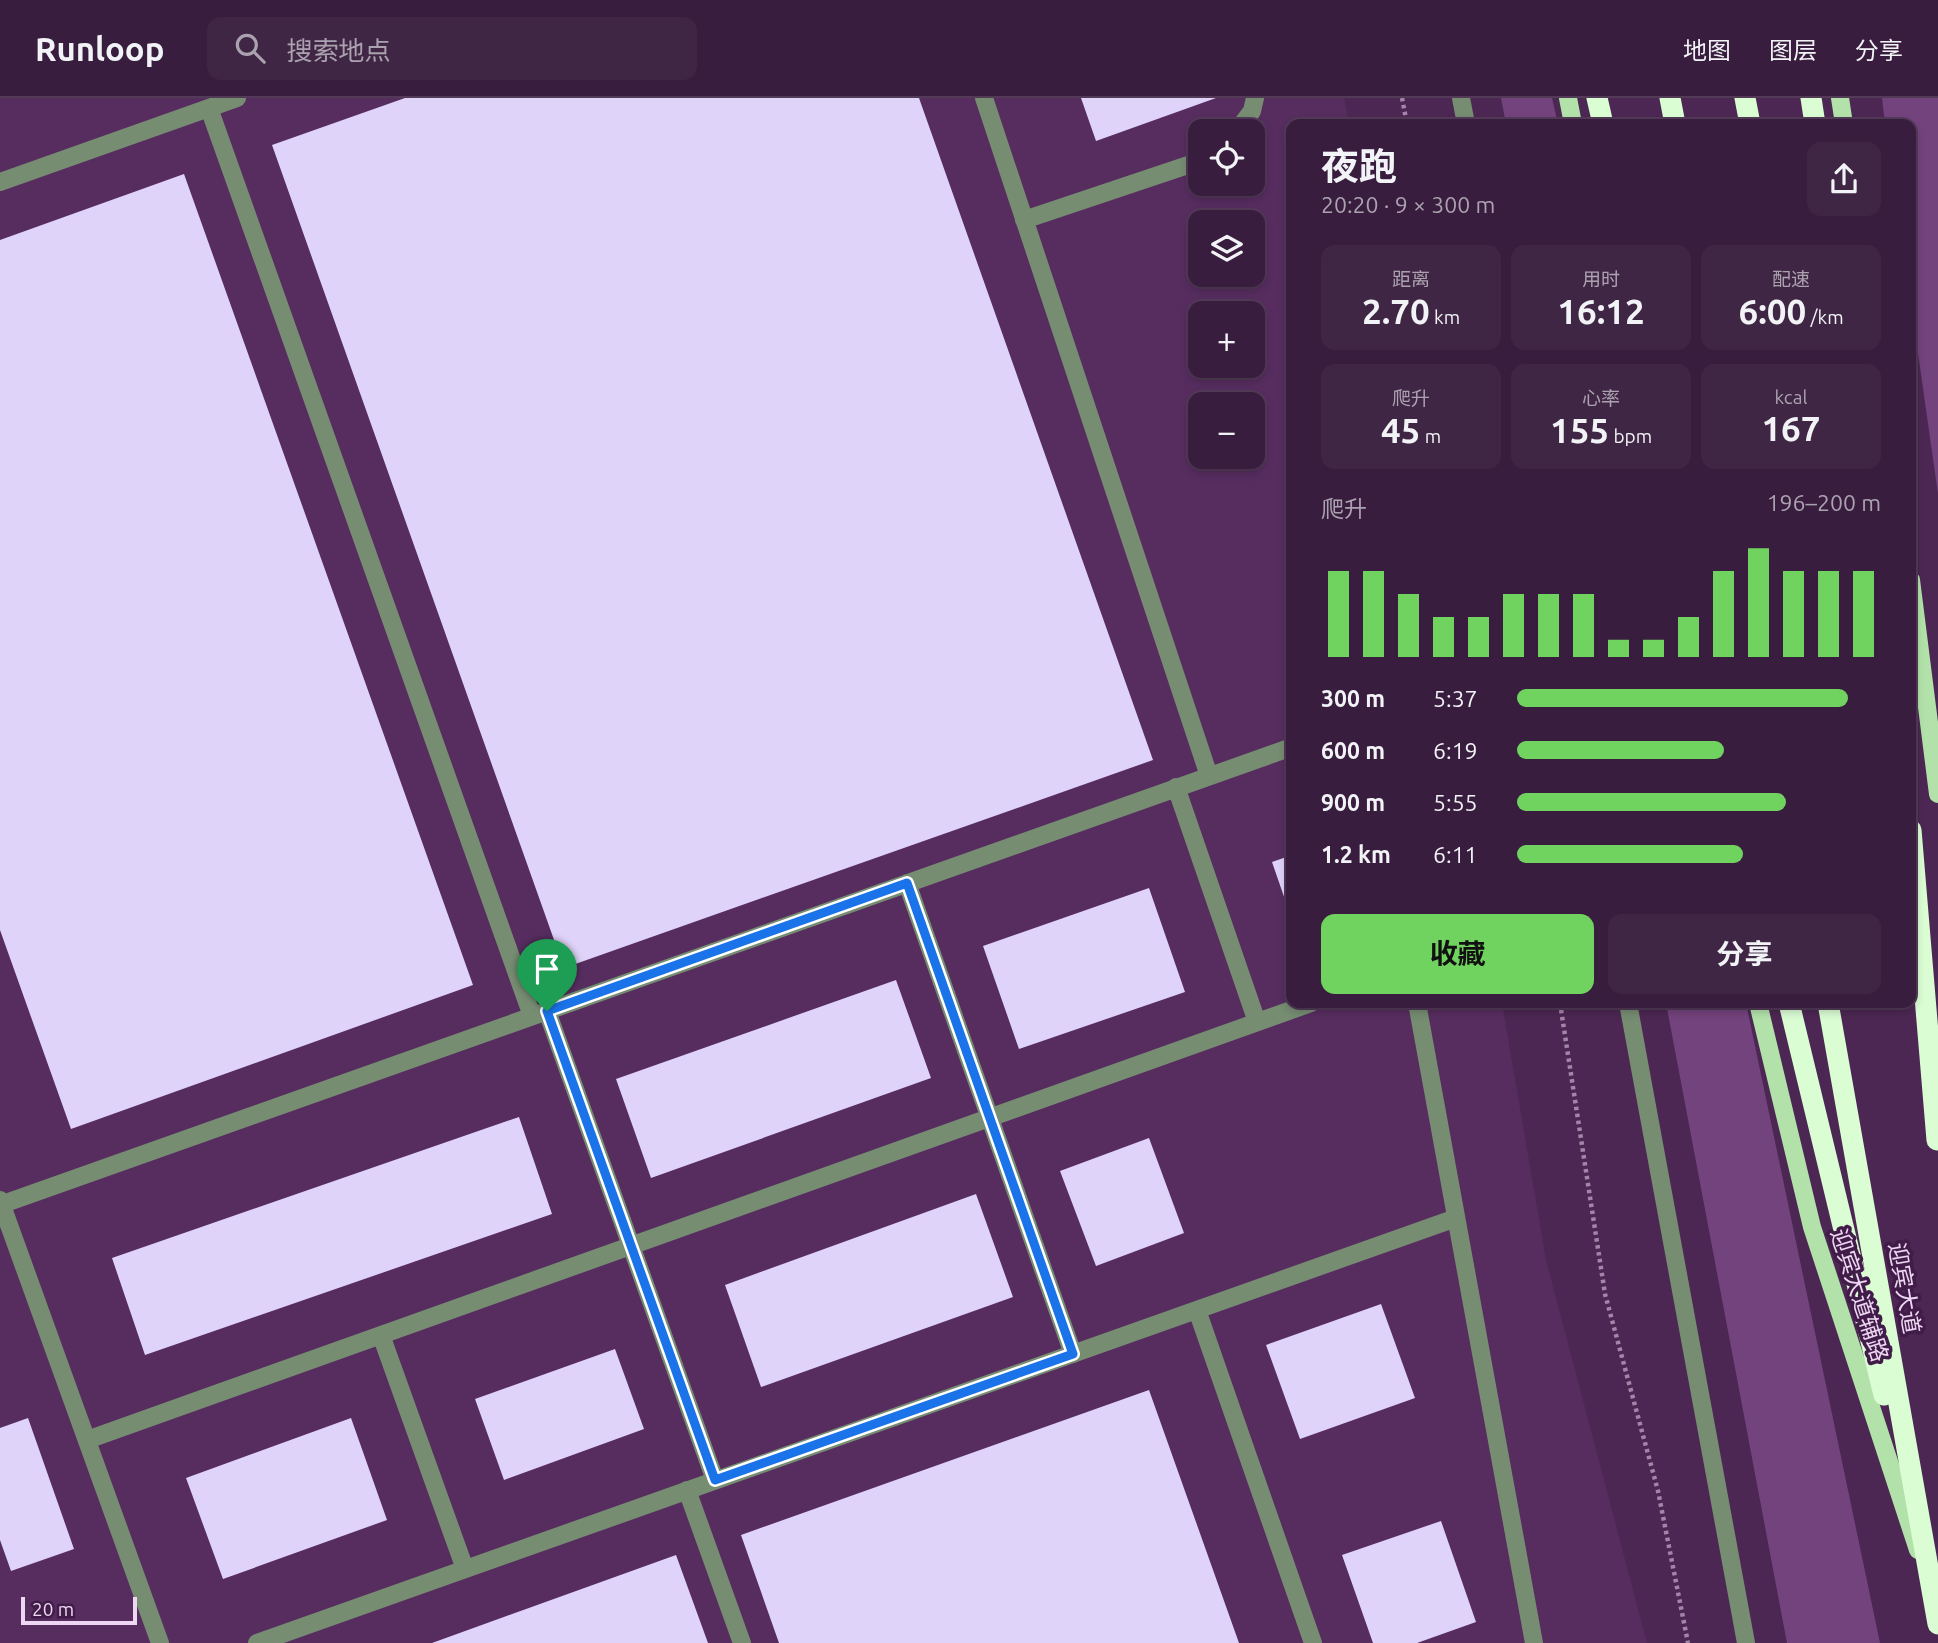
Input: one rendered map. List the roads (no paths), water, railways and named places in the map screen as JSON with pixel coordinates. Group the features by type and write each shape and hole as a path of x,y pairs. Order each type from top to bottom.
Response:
{"highway":[{"path":"1597,98 1602,119"},
{"path":"1670,98 1674,119"},
{"path":"1745,98 1749,119"},
{"path":"1811,98 1814,119"},
{"path":"1916,890 1937,1143"},
{"path":"1790,1008 1933,1598"},
{"name":"迎宾大道","path":"1829,1008 1938,1624"},
{"path":"1912,1008 1937,1143"}],"main road":[{"path":"1568,98 1572,119"},
{"path":"1840,98 1843,119"},
{"path":"1916,620 1938,794"},
{"name":"迎宾大道辅路","path":"1759,1008 1812,1227 1933,1598"}],"street":[{"path":"0,182 237,98"},
{"path":"984,98 1209,776"},
{"path":"1246,119 1252,111 1255,98"},
{"path":"1461,98 1465,119"},
{"path":"209,108 539,1013 631,1246 715,1480"},
{"path":"1024,219 1188,166"},
{"path":"160,1643 1,1203 1286,749"},
{"path":"1176,787 1256,1022"},
{"path":"907,883 1073,1354"},
{"path":"87,1440 1297,1008"},
{"path":"1418,1008 1534,1643"},
{"path":"1629,1008 1746,1643"},
{"path":"257,1643 1456,1218"},
{"path":"1196,1310 1313,1643"},
{"path":"381,1335 465,1569"},
{"path":"687,1490 742,1643"}]}
